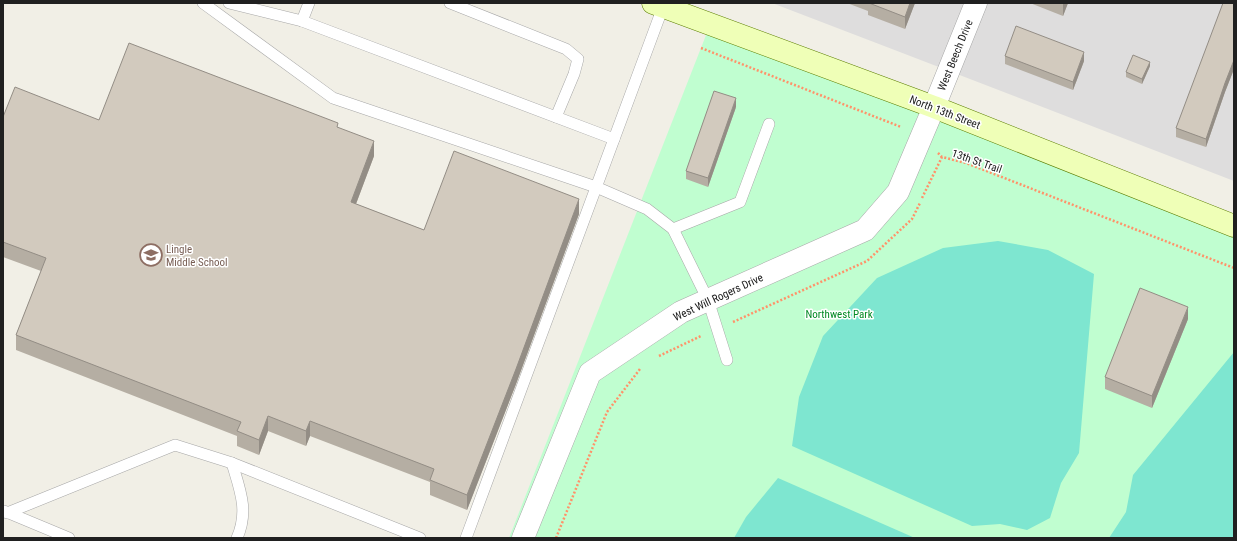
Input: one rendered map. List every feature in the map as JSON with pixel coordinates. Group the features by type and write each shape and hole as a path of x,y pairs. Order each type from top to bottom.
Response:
{"main road":[{"name":"North 13th Street","path":"658,5 934,107 1233,223"}],"street":[{"name":"West Beech Drive","path":"934,107 976,3"},
{"name":"West Will Rogers Drive","path":"523,538 590,373 681,312 865,230 898,192 934,107"}],"lane":[{"path":"204,3 333,98 596,188 647,210 673,230 708,300 727,360"},
{"path":"229,3 302,22 614,138"},
{"path":"302,22 310,3"},
{"path":"450,3 566,49 578,59 574,74 556,117"},
{"path":"466,538 596,188 658,5"},
{"path":"673,230 740,202 769,124"},
{"path":"5,512 175,445 232,463 420,538"},
{"path":"232,463 243,499 242,527 237,538"},
{"path":"5,512 69,538"}],"path":[{"name":"13th St Trail","path":"701,48 922,135 942,157 966,163 1234,268"}],"shaded area":[{"path":"772,3 1234,3 1234,181 905,54"},
{"path":"998,241 1048,250 1094,274 1079,453 1061,483 1050,518 1027,530 1000,524 972,526 792,446 799,397 823,336 877,278 943,248"},
{"path":"1234,352 1234,538 1109,538 1126,512 1133,475"},
{"path":"778,478 915,538 734,538 746,517"}],"green space":[{"name":"Northwest Park","path":"710,25 1234,226 1234,538 509,538"}],"building":[{"path":"869,3 910,3 905,17"},
{"path":"1223,3 1234,3 1234,60 1206,139 1176,128"},
{"path":"1016,26 1084,52 1073,82 1005,56"},
{"path":"129,43 338,123 337,127 374,141 351,202 424,230 454,151 579,199 516,369 467,495 430,480 434,469 310,421 306,431 268,416 259,440 237,431 241,422 16,335 46,258 3,242 3,117 15,87 99,120"},
{"path":"1133,55 1150,62 1142,79 1126,72"},
{"path":"714,91 736,98 708,178 686,171"},
{"path":"1140,288 1188,307 1152,396 1105,377"}],"place":[{"name":"Lingle Middle School","path":"151,255"}]}
